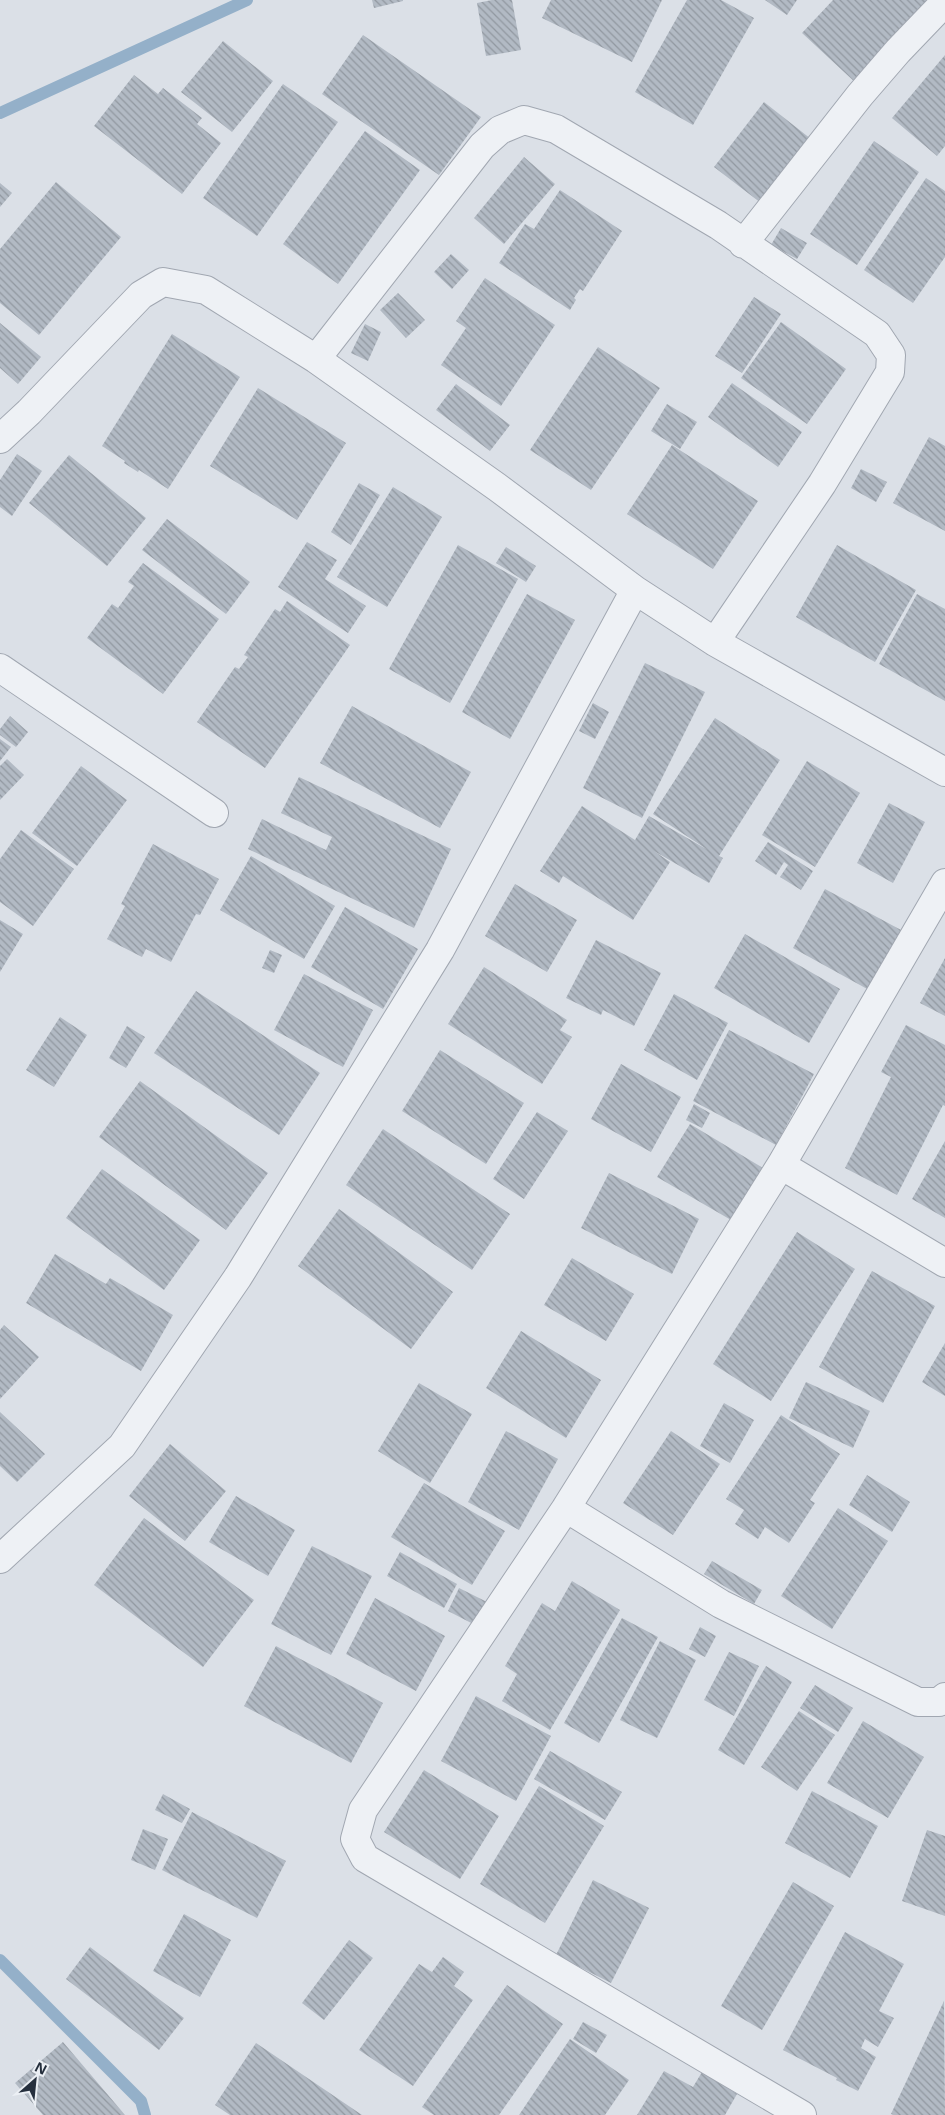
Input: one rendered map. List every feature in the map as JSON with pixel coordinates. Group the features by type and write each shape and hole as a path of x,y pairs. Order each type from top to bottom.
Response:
{"street":[{"path":"743,244 860,95 898,51 945,2"},
{"path":"316,359 482,146 500,130 524,120 556,129 718,225 743,244 877,334 891,355 890,372 831,468 715,642"},
{"path":"0,439 29,412 141,295 163,282 206,290 316,359 497,487 635,590 715,642 945,772"},
{"path":"0,1559 122,1446 238,1277 440,950 635,590"},
{"path":"0,668 214,812"},
{"path":"802,2115 365,1858 355,1839 363,1810 566,1508 781,1165 945,883"},
{"path":"781,1165 945,1263"},
{"path":"566,1508 721,1604 918,1702 939,1702 945,1697"}],"building":[{"path":"372,0 403,0 403,1 374,8"},
{"path":"492,0 512,0 521,50 486,56 477,3"},
{"path":"551,0 662,0 632,62 542,18"},
{"path":"687,0 721,0 754,18 693,125 635,92"},
{"path":"765,0 797,0 787,15"},
{"path":"833,0 936,0 857,84 802,33"},
{"path":"363,35 481,117 439,175 322,94"},
{"path":"223,41 273,81 232,132 181,92"},
{"path":"945,55 945,146 937,156 892,118"},
{"path":"134,75 158,94 163,88 202,118 197,124 221,143 182,194 94,126"},
{"path":"283,84 338,122 257,236 203,198"},
{"path":"764,102 811,139 761,203 714,167"},
{"path":"365,131 420,170 338,284 283,244"},
{"path":"874,141 919,172 857,265 810,234"},
{"path":"524,157 555,184 504,244 474,218"},
{"path":"926,178 945,191 945,257 913,303 864,270"},
{"path":"56,182 121,237 39,335 0,303 0,249"},
{"path":"0,183 12,193 0,207"},
{"path":"560,190 622,231 583,291 580,289 574,298 576,300 570,310 499,263 525,224 534,229"},
{"path":"781,228 807,243 797,259 771,245"},
{"path":"451,254 469,270 452,289 434,272"},
{"path":"485,278 555,325 501,406 441,365 466,328 456,321"},
{"path":"398,293 425,320 406,338 380,310"},
{"path":"754,297 781,314 742,373 715,356"},
{"path":"781,322 846,369 807,424 741,378"},
{"path":"0,323 41,357 18,384 0,368"},
{"path":"365,324 381,332 368,361 351,353"},
{"path":"172,334 240,377 168,489 139,470 138,472 124,463 125,461 102,446"},
{"path":"598,347 660,388 591,490 530,450"},
{"path":"732,383 802,432 778,467 708,417"},
{"path":"456,384 510,425 490,451 436,410"},
{"path":"258,388 346,443 297,520 210,466"},
{"path":"667,404 697,422 680,449 651,431"},
{"path":"929,437 945,446 945,531 893,503"},
{"path":"672,445 758,501 713,569 627,514"},
{"path":"17,454 42,471 12,516 0,507 0,480"},
{"path":"69,455 146,518 107,566 29,503"},
{"path":"861,469 887,482 876,502 851,488"},
{"path":"359,483 380,495 351,545 331,532"},
{"path":"393,487 442,517 387,607 337,577"},
{"path":"167,519 250,582 226,614 142,550"},
{"path":"307,542 337,560 325,579 366,606 348,633 278,587"},
{"path":"458,545 518,579 450,703 389,669"},
{"path":"837,545 916,590 875,662 796,617"},
{"path":"506,547 536,566 526,582 496,563"},
{"path":"143,563 219,619 163,694 87,638 112,604 118,608 134,586 128,582"},
{"path":"527,594 575,620 510,739 462,712"},
{"path":"917,594 945,609 945,701 879,664"},
{"path":"287,601 350,645 265,768 197,722 235,667 239,669 248,657 244,655 275,609 280,612"},
{"path":"645,663 705,692 642,818 583,788"},
{"path":"593,703 609,712 595,739 579,731"},
{"path":"352,706 471,772 440,828 320,763"},
{"path":"10,716 28,732 16,747 0,735 0,729"},
{"path":"715,718 780,760 719,856 723,858 709,883 654,851 670,862 633,920 563,876 559,883 540,871 582,806 635,840 649,816 708,850 653,814"},
{"path":"0,739 11,747 0,761"},
{"path":"7,759 24,775 0,800 0,766"},
{"path":"807,761 860,793 815,867 762,835"},
{"path":"81,766 127,800 77,866 32,833"},
{"path":"299,777 451,849 414,928 248,849 262,819 326,850 332,837 281,813"},
{"path":"889,803 925,822 893,883 857,863"},
{"path":"21,830 74,869 33,926 0,902 0,859"},
{"path":"768,842 813,871 801,890 780,877 788,865 784,862 776,875 755,861"},
{"path":"153,844 219,879 200,915 196,914 171,962 146,949 142,957 107,939 125,906 121,904"},
{"path":"251,856 335,906 304,959 220,910"},
{"path":"515,884 577,920 547,972 485,936"},
{"path":"825,889 901,930 869,990 793,948"},
{"path":"345,907 418,949 383,1009 311,967"},
{"path":"0,920 23,934 0,972"},
{"path":"745,934 840,989 809,1043 714,988"},
{"path":"596,940 661,973 634,1026 603,1010 601,1015 566,998"},
{"path":"270,950 282,955 274,973 262,968"},
{"path":"945,958 945,1016 920,1003"},
{"path":"484,967 567,1020 560,1030 572,1037 542,1084 448,1024"},
{"path":"304,974 373,1010 343,1067 274,1030"},
{"path":"196,991 320,1073 279,1135 154,1053"},
{"path":"674,994 728,1023 697,1080 644,1050"},
{"path":"60,1017 87,1035 54,1087 26,1070"},
{"path":"906,1025 945,1045 945,1106 943,1105 897,1195 845,1168 891,1077 881,1072"},
{"path":"127,1026 145,1037 126,1068 109,1058"},
{"path":"729,1030 814,1074 776,1145 693,1101"},
{"path":"440,1050 524,1103 486,1164 402,1111"},
{"path":"621,1064 681,1097 651,1152 591,1119"},
{"path":"140,1081 268,1173 226,1230 99,1137"},
{"path":"694,1104 710,1113 702,1128 686,1120"},
{"path":"537,1112 568,1131 524,1199 493,1179"},
{"path":"690,1124 763,1168 731,1220 657,1177"},
{"path":"383,1129 510,1214 472,1270 346,1185"},
{"path":"945,1141 945,1218 912,1199"},
{"path":"102,1169 200,1240 164,1290 66,1218"},
{"path":"609,1173 699,1219 672,1274 581,1228"},
{"path":"339,1209 453,1292 411,1349 298,1266"},
{"path":"797,1232 855,1269 771,1401 713,1364"},
{"path":"55,1254 106,1284 110,1278 173,1315 141,1371 26,1303"},
{"path":"572,1258 634,1294 606,1341 544,1305"},
{"path":"872,1271 935,1306 883,1403 819,1367"},
{"path":"4,1325 39,1357 0,1399 0,1330"},
{"path":"521,1331 601,1380 566,1438 486,1388"},
{"path":"945,1343 945,1396 922,1382"},
{"path":"806,1382 870,1411 853,1448 789,1418"},
{"path":"419,1383 472,1414 430,1483 378,1451"},
{"path":"724,1403 754,1420 730,1463 700,1446"},
{"path":"0,1412 45,1454 17,1482 0,1466"},
{"path":"781,1415 840,1454 810,1500 815,1503 789,1543 765,1527 758,1539 735,1524 744,1510 726,1499"},
{"path":"506,1431 558,1459 519,1530 468,1502"},
{"path":"671,1431 720,1464 673,1535 623,1503"},
{"path":"170,1444 226,1491 185,1541 129,1496"},
{"path":"867,1475 910,1502 892,1532 849,1505"},
{"path":"424,1483 505,1531 472,1585 391,1537"},
{"path":"236,1496 295,1530 268,1576 209,1542"},
{"path":"838,1508 888,1541 832,1629 781,1596"},
{"path":"144,1518 254,1600 203,1667 94,1585"},
{"path":"312,1546 372,1576 331,1655 271,1624"},
{"path":"400,1552 457,1584 444,1608 387,1576"},
{"path":"712,1561 762,1590 754,1604 704,1574"},
{"path":"572,1581 620,1610 550,1730 502,1701 517,1674 505,1666 542,1603 555,1611"},
{"path":"459,1588 491,1604 479,1627 448,1611"},
{"path":"375,1598 445,1636 416,1691 346,1654"},
{"path":"622,1618 658,1637 599,1743 564,1723"},
{"path":"700,1627 716,1636 705,1657 689,1649"},
{"path":"660,1641 696,1660 657,1738 620,1720"},
{"path":"276,1646 383,1703 351,1763 244,1706"},
{"path":"729,1652 759,1666 734,1716 704,1700"},
{"path":"766,1666 792,1682 744,1765 718,1750"},
{"path":"815,1685 853,1708 838,1732 800,1708"},
{"path":"476,1696 551,1736 516,1801 441,1761"},
{"path":"799,1711 835,1735 797,1791 761,1767"},
{"path":"863,1721 924,1757 888,1818 827,1783"},
{"path":"550,1751 622,1792 605,1820 534,1779"},
{"path":"424,1770 499,1816 460,1879 384,1832"},
{"path":"539,1786 604,1826 545,1923 480,1884"},
{"path":"812,1791 878,1826 850,1878 785,1843"},
{"path":"163,1794 190,1809 182,1823 155,1810"},
{"path":"192,1812 286,1861 257,1918 162,1870"},
{"path":"143,1829 168,1839 155,1870 131,1860"},
{"path":"927,1830 945,1836 945,1916 902,1901"},
{"path":"593,1880 649,1908 611,1983 556,1955"},
{"path":"793,1882 834,1906 762,2030 721,2006"},
{"path":"184,1914 231,1940 200,1997 153,1971"},
{"path":"845,1932 904,1964 879,2011 894,2018 878,2047 865,2039 861,2048 876,2057 858,2091 783,2050"},
{"path":"349,1940 373,1958 324,2020 302,2003"},
{"path":"90,1947 184,2018 159,2050 66,1979"},
{"path":"443,1957 464,1972 454,1986 473,2000 413,2086 359,2050 419,1964 432,1972"},
{"path":"507,1985 563,2024 499,2115 434,2115 422,2107"},
{"path":"944,2001 945,2115 891,2114"},
{"path":"583,2022 607,2035 596,2053 573,2039"},
{"path":"570,2039 629,2080 605,2115 519,2115"},
{"path":"63,2042 125,2115 43,2115 15,2083"},
{"path":"256,2043 362,2115 230,2115 215,2105"},
{"path":"664,2071 693,2087 702,2072 737,2094 725,2115 637,2115"}],"waterway":[{"path":"0,113 247,0"},
{"path":"0,1960 141,2101 145,2115"}]}
